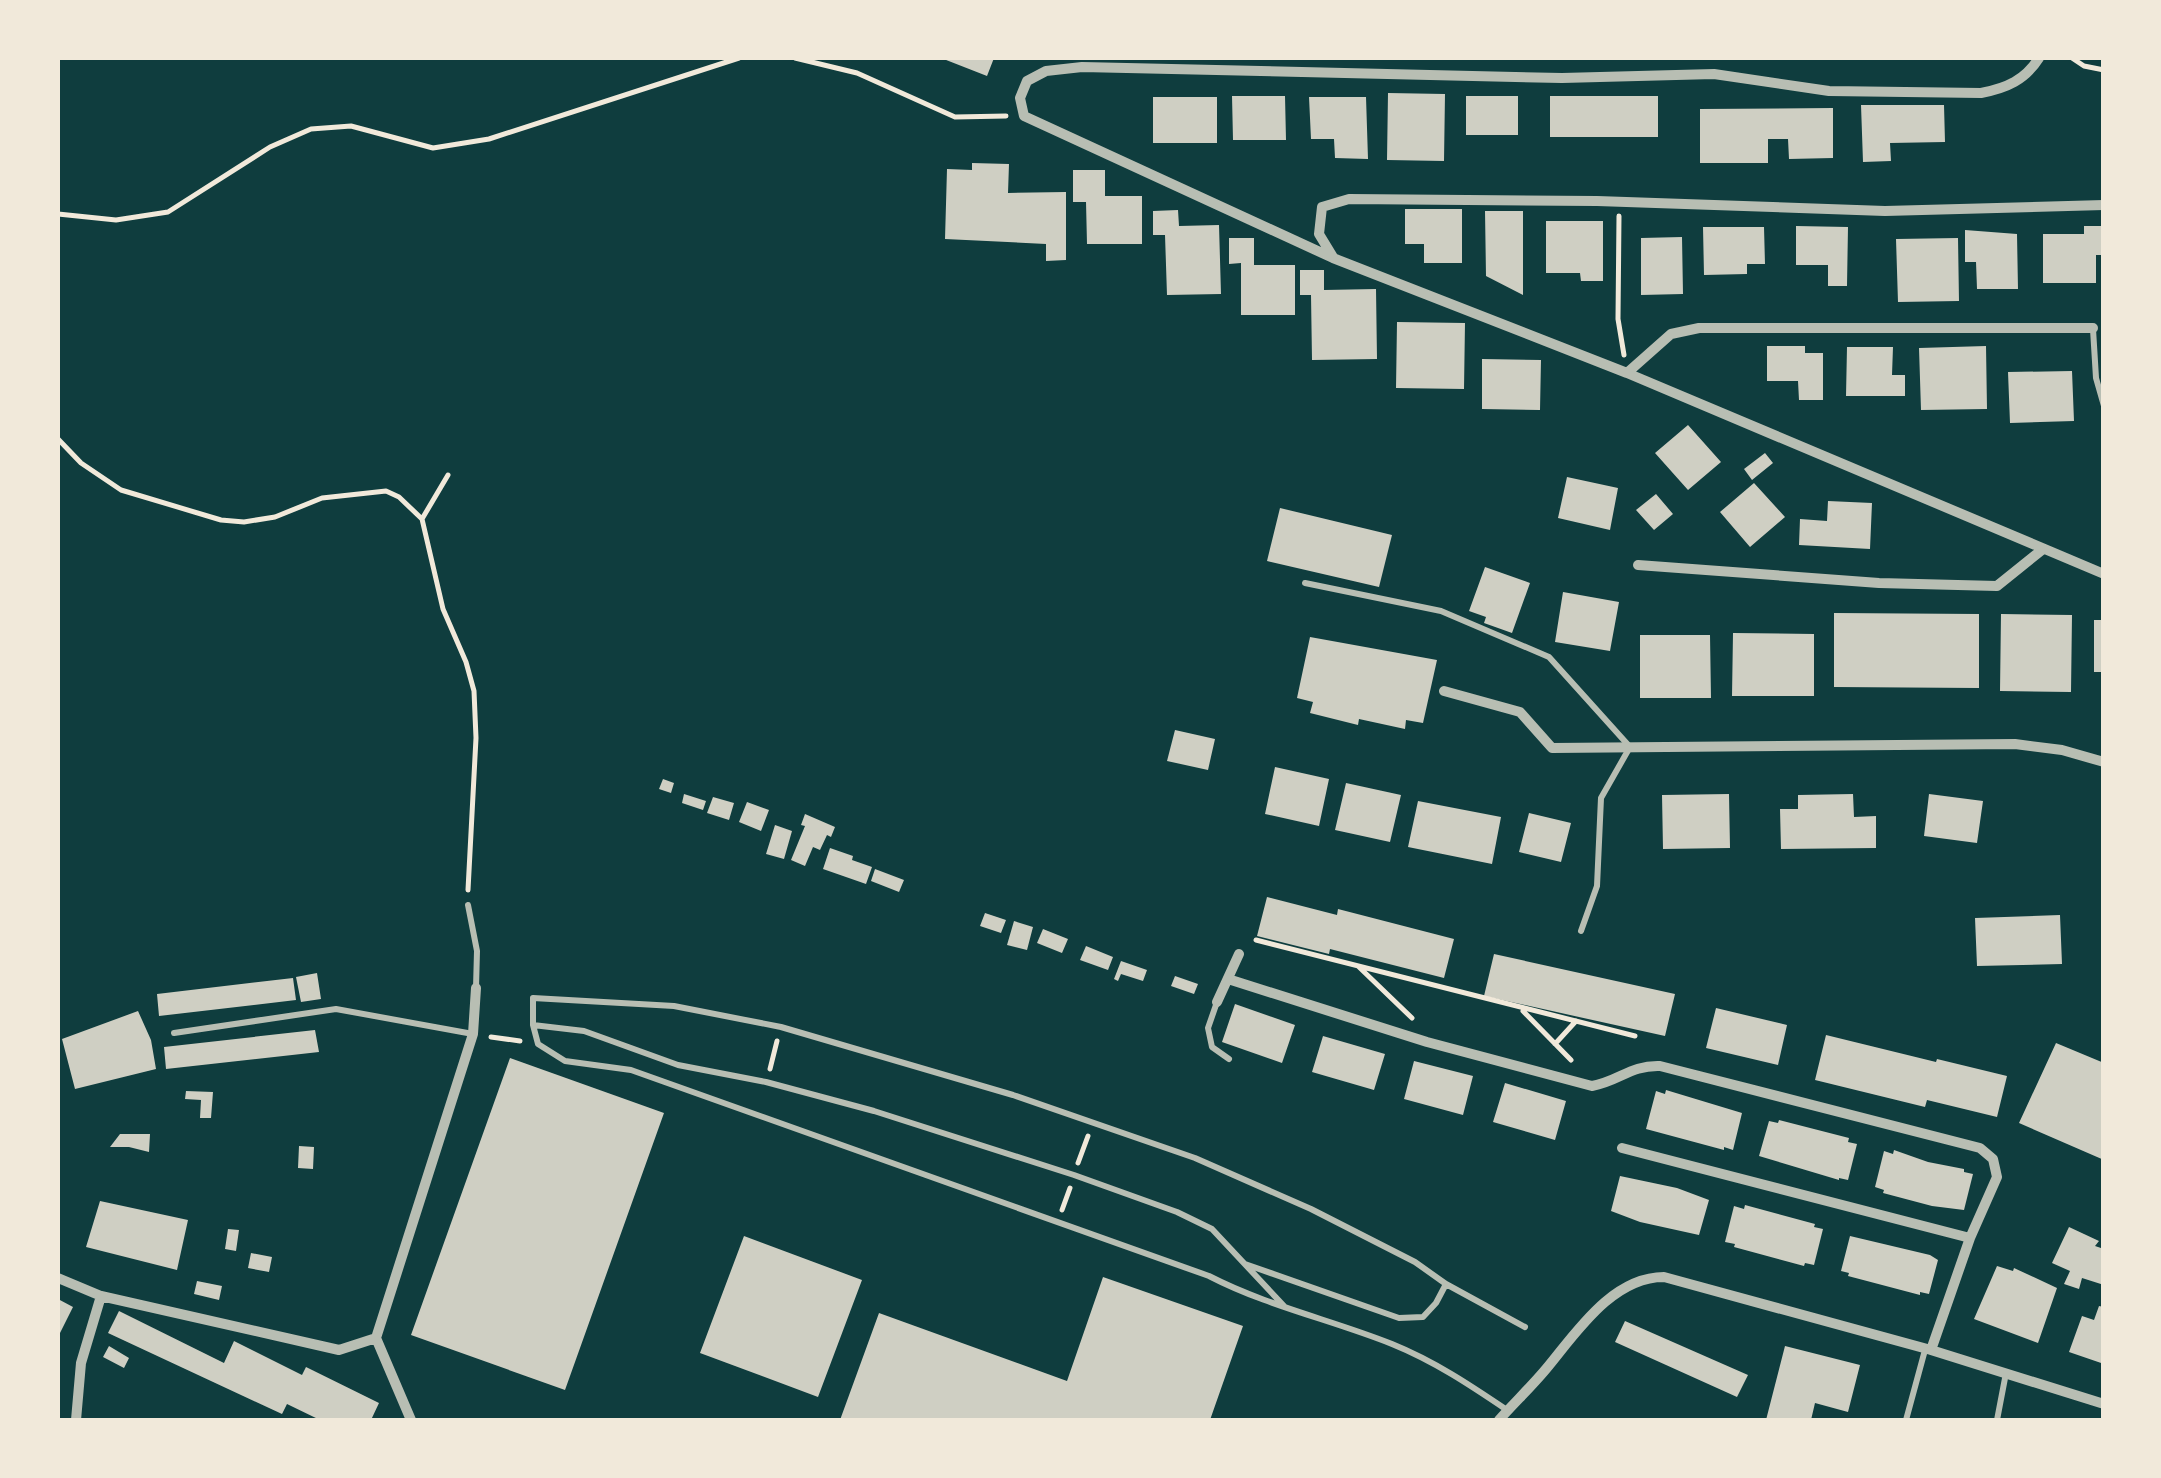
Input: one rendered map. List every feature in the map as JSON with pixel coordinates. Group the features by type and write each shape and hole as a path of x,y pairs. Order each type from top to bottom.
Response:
{"street":[{"path":"1134,58 1151,68"},
{"path":"2039,58 2024,78 2003,89 1981,93 1829,92 1714,74 1562,78 1082,67 1046,71 1027,81 1020,98 1024,116 1333,258 1627,372 2104,574"},
{"path":"1333,258 1319,234 1322,207 1349,199 1619,202 1884,211 2104,205"},
{"path":"1627,372 1672,334 1699,328 2093,328"},
{"path":"1638,565 1878,583 1997,586 2042,549"},
{"path":"1444,691 1520,712 1552,748 2015,744 2062,750 2104,762"},
{"path":"1216,1002 1240,954"},
{"path":"1228,980 1427,1042 1592,1086 1612,1082 1637,1065 1660,1066 1980,1148 1992,1158 1996,1177 1928,1349"},
{"path":"411,1420 376,1338 473,1034 476,988"},
{"path":"1622,1148 1970,1238"},
{"path":"1498,1420 1601,1307 1629,1285 1654,1277 1928,1349 2104,1404"},
{"path":"58,1278 101,1296 339,1350 376,1338"},
{"path":"76,1420 81,1364 101,1296"}],"lane":[{"path":"2093,328 2096,378 2104,406"},
{"path":"1305,583 1441,611 1549,657 1630,747 1601,798 1597,886 1581,931"},
{"path":"468,905 477,950 476,988"},
{"path":"1507,1410 1446,1369 1394,1344 1242,1293 1209,1276 631,1070 565,1061 538,1044 532,998 674,1006 781,1027 1029,1100 1195,1158 1380,1244 1525,1327"},
{"path":"1216,1002 1208,1028 1212,1047 1229,1059"},
{"path":"174,1033 336,1009 473,1034"},
{"path":"533,1024 584,1031 678,1065 766,1082 947,1134 1177,1212 1212,1230 1285,1307"},
{"path":"1245,1264 1398,1318 1423,1317 1446,1284"},
{"path":"1906,1420 1928,1349"},
{"path":"1997,1420 2006,1373"}],"path":[{"path":"58,214 116,220 168,212 270,148 311,130 351,126 433,148 489,139 739,58"},
{"path":"795,58 857,74 955,117 1024,116"},
{"path":"2072,58 2084,66 2104,70"},
{"path":"1619,202 1618,319 1627,372"},
{"path":"58,438 81,463 121,490 221,520 259,519 322,498 386,491 399,497 422,519 443,609 474,691 476,738 468,905"},
{"path":"422,519 448,476"},
{"path":"1256,940 1635,1036"},
{"path":"1357,964 1414,1020"},
{"path":"1520,1009 1571,1060"},
{"path":"1556,1044 1576,1022"},
{"path":"766,1082 781,1027"},
{"path":"473,1034 538,1044"}],"building":[{"path":"941,58 994,58 987,76"},
{"path":"1388,93 1445,94 1444,161 1387,160"},
{"path":"1232,96 1285,96 1286,140 1233,140"},
{"path":"1466,96 1518,96 1518,135 1466,135"},
{"path":"1550,96 1658,96 1658,137 1550,137"},
{"path":"1153,97 1217,97 1217,143 1153,143"},
{"path":"1309,97 1366,97 1368,159 1335,158 1334,139 1311,139"},
{"path":"1861,105 1944,105 1945,142 1890,143 1891,161 1863,162"},
{"path":"1833,108 1833,158 1789,159 1788,139 1768,139 1768,163 1700,163 1700,109"},
{"path":"972,163 1009,164 1008,193 1066,192 1066,260 1046,261 1046,244 945,239 947,169 972,170"},
{"path":"1073,170 1105,170 1105,196 1142,196 1142,244 1087,244 1086,202 1073,202"},
{"path":"1405,209 1462,209 1462,263 1424,263 1424,244 1405,244"},
{"path":"1178,210 1179,226 1219,225 1221,294 1167,295 1165,235 1153,235 1153,211"},
{"path":"1485,211 1523,211 1523,295 1486,276"},
{"path":"1546,221 1603,221 1603,281 1581,281 1580,273 1546,273"},
{"path":"1796,226 1848,227 1847,286 1828,286 1828,265 1796,265"},
{"path":"2084,226 2104,226 2104,255 2096,255 2096,283 2043,283 2043,234 2084,234"},
{"path":"1703,227 1764,227 1765,264 1747,264 1747,274 1704,275"},
{"path":"1965,230 2017,234 2018,289 1977,289 1976,262 1965,262"},
{"path":"1682,237 1683,294 1641,295 1641,238"},
{"path":"1229,238 1254,238 1254,265 1295,265 1295,315 1241,315 1241,263 1229,264"},
{"path":"1958,238 1959,301 1898,302 1896,239"},
{"path":"1300,270 1324,270 1324,290 1376,289 1377,359 1312,360 1311,295 1300,295"},
{"path":"1397,322 1465,323 1464,389 1396,388"},
{"path":"1767,346 1805,346 1805,353 1823,353 1823,400 1799,400 1798,381 1767,381"},
{"path":"1986,346 1987,409 1921,410 1919,348"},
{"path":"1847,347 1893,347 1892,375 1905,375 1905,396 1846,396"},
{"path":"1482,359 1541,360 1540,410 1482,409"},
{"path":"2072,371 2074,421 2010,423 2008,372"},
{"path":"1688,425 1721,462 1688,490 1655,453"},
{"path":"1765,453 1773,463 1752,480 1744,469"},
{"path":"1567,477 1618,488 1610,530 1558,518"},
{"path":"1754,483 1785,517 1750,547 1720,512"},
{"path":"1656,494 1673,514 1654,530 1636,510"},
{"path":"1828,501 1872,503 1870,549 1799,545 1800,519 1827,521"},
{"path":"1280,508 1392,535 1379,587 1267,561"},
{"path":"1485,567 1530,583 1512,633 1484,623 1486,617 1469,611"},
{"path":"1563,592 1619,602 1610,651 1555,642"},
{"path":"1834,613 1979,614 1979,688 1834,687"},
{"path":"2001,614 2072,615 2071,692 2000,691"},
{"path":"2094,620 2104,620 2104,672 2094,672"},
{"path":"1733,633 1814,634 1814,696 1732,696"},
{"path":"1640,635 1710,635 1711,698 1640,698"},
{"path":"1310,637 1437,660 1423,723 1406,720 1405,729 1359,719 1358,725 1310,713 1313,702 1297,698"},
{"path":"1175,730 1215,739 1208,770 1167,761"},
{"path":"1275,767 1329,779 1319,826 1265,814"},
{"path":"663,779 674,783 671,793 659,789"},
{"path":"1346,783 1401,795 1390,842 1335,830"},
{"path":"684,794 706,801 703,810 682,803"},
{"path":"1729,794 1730,848 1663,849 1662,795"},
{"path":"1853,794 1854,817 1876,816 1876,848 1781,849 1780,809 1798,809 1798,795"},
{"path":"1929,794 1983,801 1977,843 1924,836"},
{"path":"713,797 734,803 729,820 707,813"},
{"path":"1418,801 1501,817 1492,864 1408,847"},
{"path":"747,802 769,810 761,831 739,822"},
{"path":"1529,813 1571,823 1561,862 1519,852"},
{"path":"805,814 835,827 820,850 813,847 805,866 791,860 805,826 801,825"},
{"path":"775,825 792,831 784,859 766,854"},
{"path":"830,848 872,867 866,884 823,869"},
{"path":"875,869 904,880 899,892 871,881"},
{"path":"1267,897 1337,915 1338,909 1454,939 1444,978 1330,949 1329,954 1257,936"},
{"path":"985,913 1006,920 1001,933 980,926"},
{"path":"2060,915 2062,964 1977,966 1975,918"},
{"path":"1014,921 1033,927 1027,950 1007,945"},
{"path":"1043,929 1068,939 1062,953 1037,943"},
{"path":"1086,946 1113,957 1108,970 1080,960"},
{"path":"1494,954 1675,994 1665,1036 1484,996"},
{"path":"1121,961 1147,970 1143,981 1121,974 1118,981 1114,979"},
{"path":"317,973 321,999 301,1002 296,977"},
{"path":"1175,976 1198,984 1194,994 1171,986"},
{"path":"293,978 296,1000 159,1016 157,994"},
{"path":"1235,1004 1295,1025 1282,1063 1222,1042"},
{"path":"1716,1008 1787,1025 1778,1065 1706,1048"},
{"path":"138,1011 151,1040 156,1069 75,1089 62,1039"},
{"path":"315,1030 319,1052 166,1069 164,1047"},
{"path":"1826,1035 2007,1076 1997,1117 1927,1100 1925,1107 1815,1080"},
{"path":"1323,1036 1385,1054 1374,1090 1312,1072"},
{"path":"2056,1043 2104,1063 2104,1160 2019,1123"},
{"path":"510,1058 664,1113 565,1390 411,1335"},
{"path":"1414,1061 1473,1076 1463,1115 1404,1099"},
{"path":"1505,1083 1566,1101 1555,1140 1493,1122"},
{"path":"1666,1090 1742,1113 1733,1150 1646,1129 1656,1091 1665,1094"},
{"path":"186,1091 213,1092 211,1118 200,1118 201,1100 185,1099"},
{"path":"1779,1120 1849,1138 1848,1142 1857,1144 1848,1180 1759,1156 1769,1121"},
{"path":"120,1134 150,1134 149,1152 110,1147"},
{"path":"299,1146 314,1147 313,1169 298,1168"},
{"path":"1894,1150 1973,1174 1964,1210 1932,1206 1883,1193 1875,1187 1884,1151 1893,1154"},
{"path":"1620,1176 1677,1188 1709,1200 1699,1235 1611,1211"},
{"path":"100,1201 188,1220 177,1270 86,1247"},
{"path":"1745,1205 1823,1229 1814,1265 1804,1266 1725,1242 1734,1206 1744,1209"},
{"path":"2069,1227 2099,1241 2095,1246 2104,1249 2104,1285 2082,1278 2079,1289 2064,1284 2070,1271 2052,1263"},
{"path":"228,1229 239,1230 236,1251 225,1249"},
{"path":"744,1236 862,1280 818,1397 700,1353"},
{"path":"1850,1236 1938,1260 1929,1294 1920,1295 1841,1271"},
{"path":"251,1253 272,1257 269,1272 248,1268"},
{"path":"1997,1266 2013,1271 2014,1268 2057,1288 2038,1343 1974,1319"},
{"path":"1103,1277 1243,1326 1210,1420 840,1420 879,1313 1067,1381"},
{"path":"197,1281 222,1286 219,1300 194,1294"},
{"path":"58,1299 73,1307 58,1337"},
{"path":"2099,1306 2104,1307 2104,1364 2069,1352 2082,1316 2094,1320"},
{"path":"119,1311 224,1363 234,1341 302,1375 306,1367 379,1403 371,1420 320,1420 287,1404 282,1414 108,1333"},
{"path":"1625,1321 1748,1375 1737,1397 1615,1342"},
{"path":"109,1346 129,1358 124,1368 103,1357"},
{"path":"1785,1346 1860,1365 1848,1412 1815,1403 1811,1420 1766,1420"}]}
